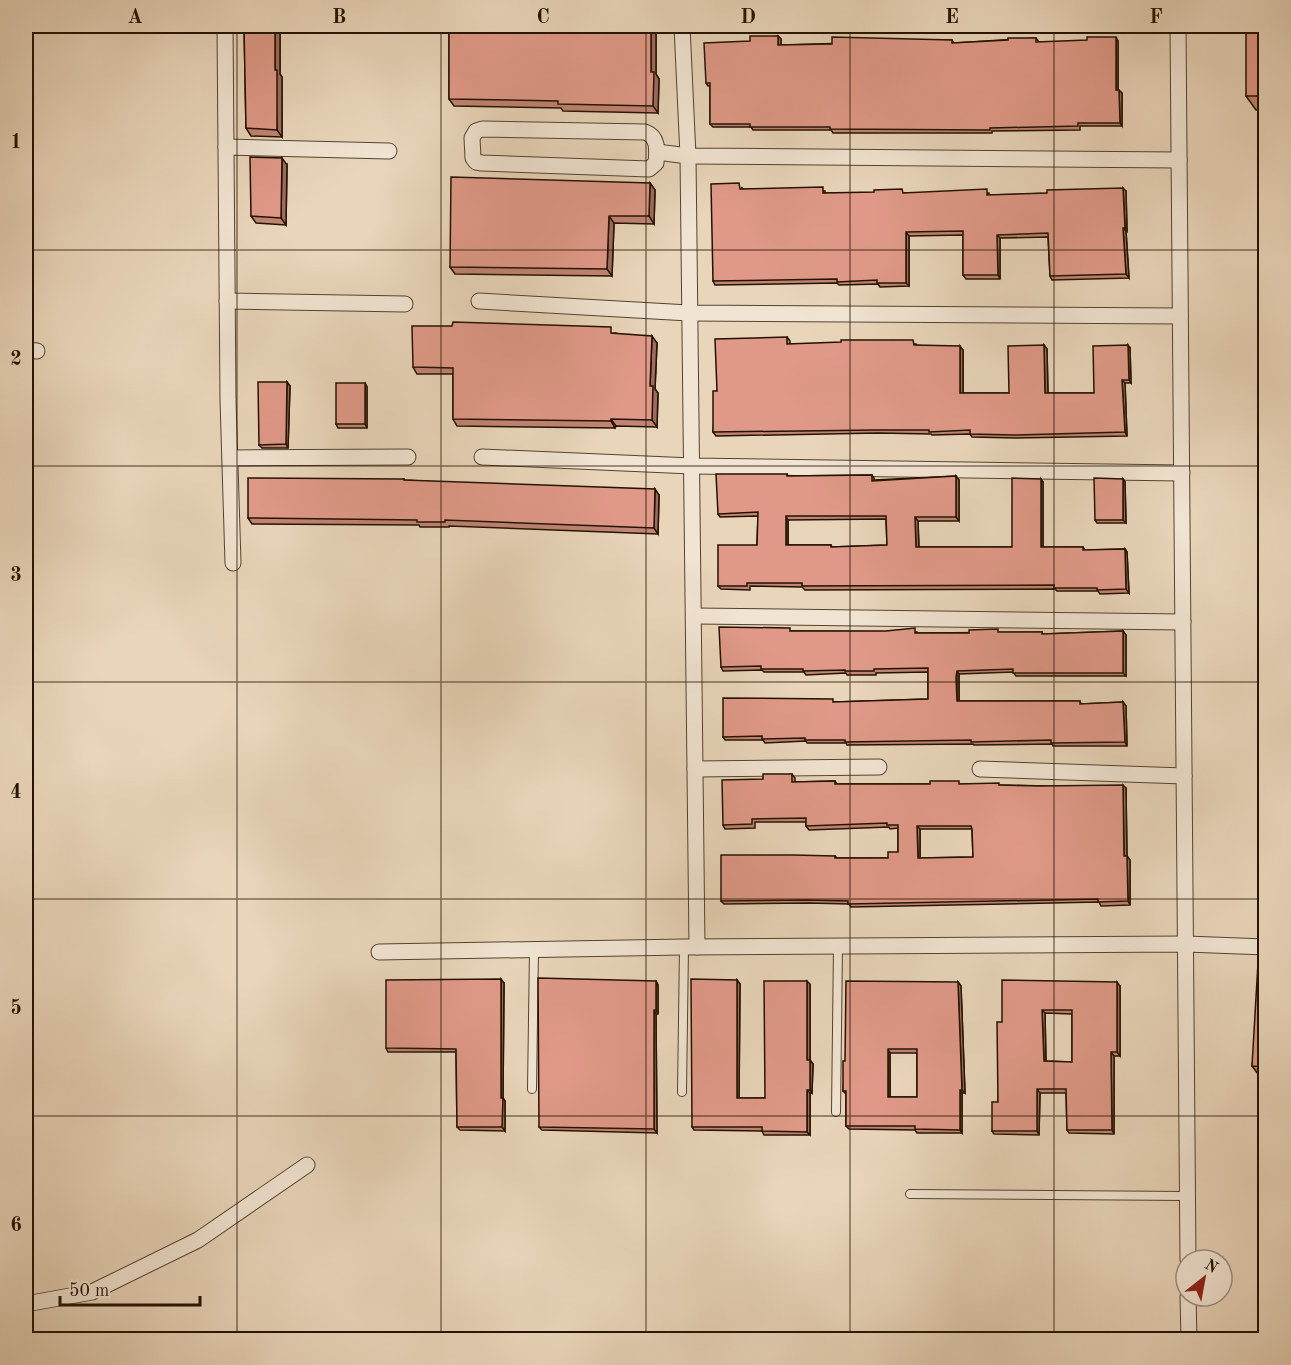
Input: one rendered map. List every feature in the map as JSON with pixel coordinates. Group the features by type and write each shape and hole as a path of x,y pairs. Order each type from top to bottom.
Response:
{"street":[{"path":"225,26 227,301 233,563"},
{"path":"682,26 688,156 694,616 695,769 691,947"},
{"path":"1178,26 1188,1248"},
{"path":"482,129 645,132 652,134 655,139 657,152 656,163 649,169 482,163 473,158 472,138 476,131 482,129"},
{"path":"226,147 388,151"},
{"path":"657,152 688,156 1179,160"},
{"path":"227,301 405,304"},
{"path":"479,301 689,313 1180,316"},
{"path":"230,458 408,457"},
{"path":"482,457 692,466 1182,473"},
{"path":"694,616 1183,622"},
{"path":"695,769 879,767"},
{"path":"980,769 1184,776"},
{"path":"379,952 691,947 1186,944 1266,947"},
{"path":"26,1304 92,1292 198,1240 307,1165"},
{"path":"1188,1308 1189,1340"}],"lane":[{"path":"836,1112 838,946"},
{"path":"682,1092 691,947"},
{"path":"532,1089 534,950"},
{"path":"910,1194 1188,1196"}],"building":[{"path":"244,26 275,26 277,130 246,128"},
{"path":"449,26 651,26 651,72 654,72 653,106 449,99"},
{"path":"1246,26 1266,26 1266,96 1246,96"},
{"path":"750,36 778,36 778,45 832,44 832,37 952,40 952,43 1008,40 1008,38 1036,38 1036,42 1087,40 1087,37 1116,37 1116,90 1119,90 1120,123 1078,123 1078,126 990,128 990,130 830,129 830,127 750,127 750,124 710,124 710,83 706,83 704,43 750,41"},
{"path":"250,157 282,158 281,218 251,216"},
{"path":"451,177 650,183 649,216 609,216 607,269 450,267"},
{"path":"739,183 740,189 823,187 823,193 902,189 903,193 987,189 987,195 1047,193 1047,190 1123,188 1126,274 1050,276 1048,233 997,235 998,275 963,275 963,231 906,232 906,283 877,283 877,280 837,282 837,279 713,281 711,184"},
{"path":"453,322 611,327 611,333 652,336 650,386 653,386 652,420 453,419 453,368 413,367 412,326 452,326"},
{"path":"787,337 787,344 841,342 841,340 913,340 914,345 960,346 960,393 1009,393 1008,346 1044,345 1045,393 1094,393 1093,346 1128,345 1129,380 1122,380 1125,432 1014,435 970,434 970,430 713,432 713,391 717,391 715,339"},
{"path":"258,382 287,382 286,444 259,445"},
{"path":"336,383 365,383 365,424 336,424"},
{"path":"716,474 872,475 872,481 956,476 956,517 915,517 916,547 1012,547 1012,478 1041,479 1041,547 1083,547 1083,550 1125,549 1126,589 1054,588 1054,585 802,586 802,583 747,583 747,586 718,586 718,545 757,545 758,512 718,514","holes":["786,516 886,516 887,545 831,547 831,545 786,545"]},
{"path":"248,478 404,479 655,489 654,528 445,520 445,522 417,522 417,520 248,518"},
{"path":"1094,478 1123,479 1123,520 1095,520"},
{"path":"719,627 790,628 790,631 886,631 915,628 915,633 969,633 969,630 998,629 998,632 1042,632 1042,634 1123,631 1123,673 1013,673 1013,669 957,671 956,677 957,701 1080,701 1080,704 1123,702 1125,742 1051,743 1051,740 971,742 971,740 845,742 845,740 805,740 805,738 762,739 762,736 723,737 723,698 833,699 833,702 928,699 928,668 803,671 803,669 761,669 761,666 721,667"},
{"path":"763,774 792,774 792,782 835,781 835,784 930,784 930,781 959,781 959,784 999,783 999,785 1040,786 1123,785 1124,856 1127,856 1128,901 1098,902 1098,899 848,904 848,901 806,900 721,901 721,855 888,858 888,852 898,852 898,825 887,825 887,823 806,826 806,818 752,819 752,824 723,825 722,780 763,779","holes":["917,826 971,826 973,857 918,858"]},
{"path":"1258,963 1266,963 1266,1067 1252,1066"},
{"path":"538,978 656,981 654,1129 539,1127"},
{"path":"501,979 502,1127 457,1127 456,1049 386,1048 386,980"},
{"path":"691,979 737,980 737,1098 765,1098 764,981 807,981 807,1060 810,1060 810,1090 807,1090 807,1132 762,1131 762,1127 692,1127"},
{"path":"1002,980 1117,982 1117,1052 1111,1052 1112,1130 1067,1130 1066,1089 1037,1089 1037,1131 992,1131 992,1102 998,1102 997,1022 1002,1022","holes":["1042,1010 1072,1010 1072,1062 1044,1061"]},
{"path":"846,981 958,982 962,1090 960,1090 960,1130 915,1129 915,1126 846,1126 846,1091 843,1091 843,1061 845,1061","holes":["888,1049 917,1049 917,1097 888,1097"]}]}
